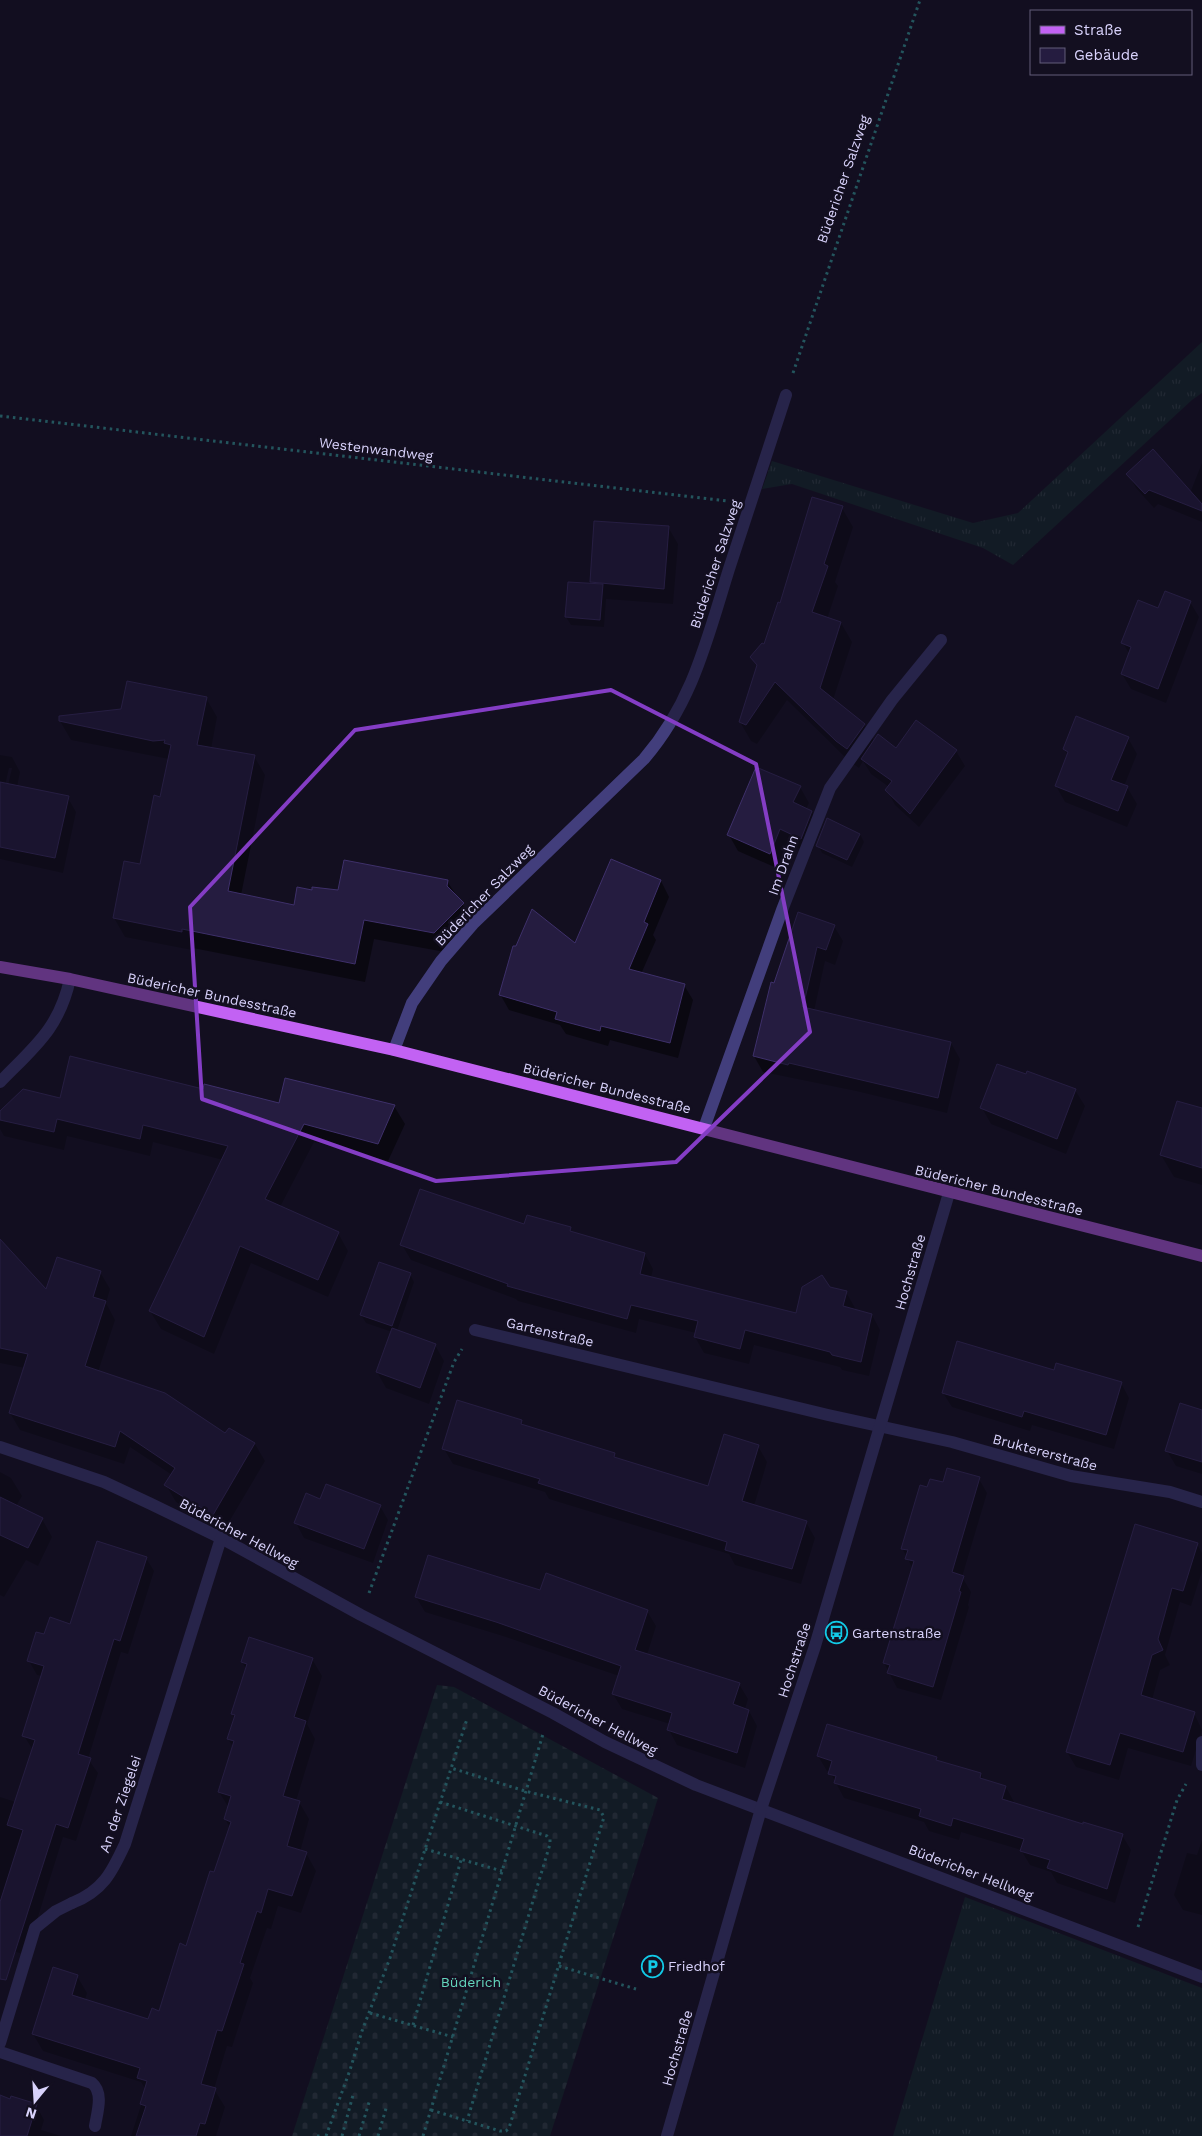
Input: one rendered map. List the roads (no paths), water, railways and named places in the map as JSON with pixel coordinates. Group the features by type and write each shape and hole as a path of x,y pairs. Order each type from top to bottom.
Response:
{"main road":[{"name":"Büdericher Bundesstraße","path":"0,967 70,979 394,1050 1202,1256"}],"street":[{"name":"Büdericher Salzweg","path":"394,1050 412,1002 441,961 473,924 644,759 670,724 697,668 786,394"},
{"name":"Im Drahn","path":"704,1128 782,910 830,788 892,700 941,640"},
{"path":"0,1082 40,1042 50,1028 66,998 70,979"},
{"name":"Hochstraße","path":"667,2136 761,1809 815,1646 949,1193"},
{"name":"Gartenstraße","path":"475,1330 881,1426"},
{"name":"Bruktererstraße","path":"881,1426 952,1442 1071,1476 1170,1492 1202,1502"},
{"name":"Büdericher Hellweg","path":"0,1447 104,1482 221,1538 361,1615 553,1713 605,1742 696,1785 1202,1978"},
{"name":"An der Ziegelei","path":"0,2043 35,1928 56,1911 88,1897 97,1890 115,1865 125,1844 221,1538"},
{"path":"1202,1742 1202,1765"},
{"path":"0,2052 92,2083 97,2087 98,2094 95,2126"}],"place":[{"name":"Gartenstraße","path":"836,1633"},
{"name":"Friedhof","path":"652,1966"}],"park label":[{"name":"Büderich","path":"471,1982"}]}
